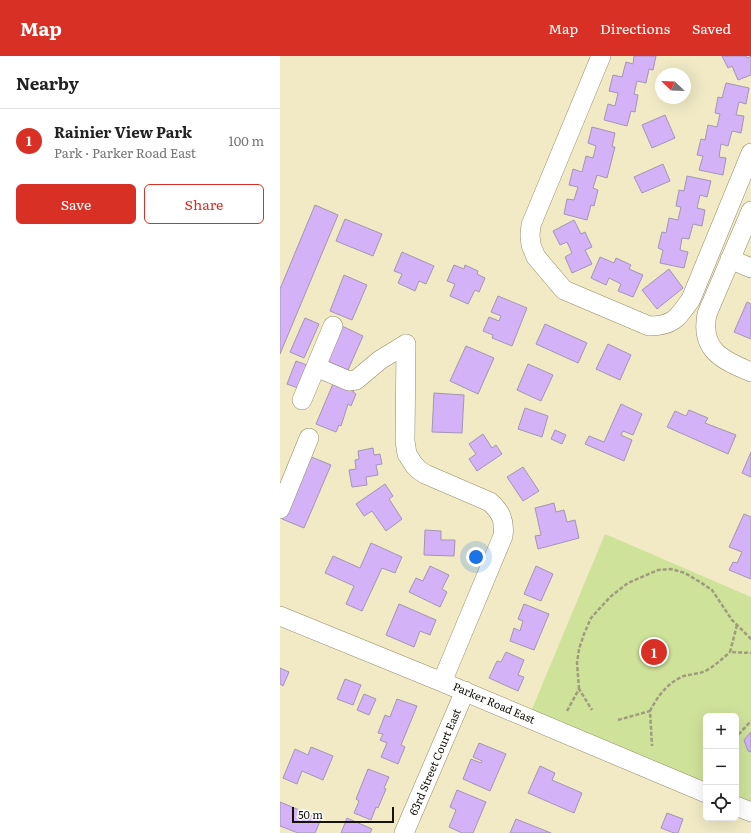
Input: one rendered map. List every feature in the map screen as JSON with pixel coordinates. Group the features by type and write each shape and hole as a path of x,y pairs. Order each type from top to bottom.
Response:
{"street":[{"path":"601,56 531,225 531,245 536,257 564,290 649,326 668,323 679,317 691,299 751,153"},
{"path":"751,211 710,307 705,325 706,336 709,344 720,357 730,364 751,372"},
{"path":"730,259 751,268"},
{"path":"691,299 710,307"},
{"path":"302,400 333,326"},
{"path":"316,367 349,381 356,380 380,360 406,344 405,441 407,454 414,466 425,474 490,502 502,516 504,523 503,536 442,682"},
{"path":"280,509 309,438"},
{"name":"Parker Road East","path":"280,616 465,691 703,792"},
{"name":"63rd Street Court East","path":"404,833 465,691"},
{"path":"739,807 751,812"}],"path":[{"path":"592,710 579,690 577,663 579,649 591,618 610,597 628,583 658,570 671,569 685,573 712,590 736,625 751,639"},
{"path":"652,746 650,711 656,700 670,685 683,677 705,671 719,663 730,652 736,625"},
{"path":"730,652 751,653"},
{"path":"567,711 579,690"},
{"path":"618,720 650,711"},
{"path":"739,734 751,721"}],"green space":[{"path":"605,534 751,597 751,805 739,800 739,713 703,713 703,785 530,714"}],"building":[{"path":"634,56 656,56 653,70 649,69 646,83 637,81 634,94 638,95 635,112 631,111 627,126 604,120 608,104 615,106 618,93 609,91 613,75 622,77 626,62 633,64"},
{"path":"722,56 746,56 747,58 751,56 751,75 738,80 732,66 728,68"},
{"path":"726,83 749,88 746,104 739,102 736,115 744,116 741,133 732,131 728,146 721,144 719,157 726,158 723,175 699,170 703,156 697,155 701,139 705,140 708,125 717,127 720,114 715,113 718,97 722,98"},
{"path":"665,115 675,138 652,148 642,125"},
{"path":"592,127 615,133 612,147 615,147 607,178 597,175 593,188 598,190 594,206 591,205 587,220 564,214 567,199 574,200 578,187 569,185 573,169 582,172 586,156 593,158 596,146 588,143"},
{"path":"663,164 670,181 642,193 634,177"},
{"path":"687,176 711,181 707,197 700,195 697,208 705,210 702,226 693,224 689,239 682,238 680,250 688,252 684,268 660,263 663,250 658,248 662,232 666,233 669,218 678,220 681,207 676,206 679,190 684,191"},
{"path":"315,205 338,215 280,354 280,289"},
{"path":"345,219 382,234 373,256 336,241"},
{"path":"574,220 581,234 585,232 592,247 585,250 592,264 572,273 565,257 572,253 567,242 560,245 553,231"},
{"path":"402,252 434,266 426,284 419,281 415,291 398,283 402,274 394,271"},
{"path":"600,257 614,263 616,258 631,265 629,269 643,275 633,297 618,291 621,284 609,278 606,285 591,278"},
{"path":"454,265 464,269 465,265 478,271 477,274 485,278 479,292 475,290 468,304 450,296 455,284 447,281"},
{"path":"669,269 683,288 657,309 642,290"},
{"path":"344,275 367,285 352,320 330,311"},
{"path":"498,296 527,308 512,346 492,338 493,335 483,331 489,317 499,321 501,316 491,312"},
{"path":"747,302 751,304 751,339 734,332"},
{"path":"305,318 319,324 304,358 290,352"},
{"path":"545,324 587,343 578,363 536,344"},
{"path":"342,326 363,336 348,370 327,361"},
{"path":"608,344 631,355 620,380 596,369"},
{"path":"466,346 494,358 478,394 450,381"},
{"path":"296,361 307,365 298,388 287,384"},
{"path":"528,364 553,375 541,401 517,390"},
{"path":"335,379 355,387 353,392 356,394 351,406 348,404 341,426 339,425 336,432 316,424"},
{"path":"434,393 464,395 462,433 432,432"},
{"path":"621,404 642,414 633,435 623,431 621,435 632,440 624,461 585,444 589,436 604,442"},
{"path":"525,408 548,416 542,437 518,429"},
{"path":"689,410 708,418 705,423 736,435 728,454 667,427 675,411 686,416"},
{"path":"555,430 566,435 562,444 551,439"},
{"path":"483,434 492,448 496,445 502,454 477,471 469,459 476,454 469,444"},
{"path":"373,448 374,455 380,454 382,464 376,465 378,475 366,477 367,485 352,487 349,470 356,469 355,460 359,459 358,451"},
{"path":"751,452 751,477 742,473"},
{"path":"309,456 331,465 304,528 282,519"},
{"path":"523,467 539,491 523,501 507,477"},
{"path":"385,484 393,496 389,499 402,519 386,531 372,511 364,516 356,504"},
{"path":"554,503 556,512 564,510 567,522 575,520 579,538 538,549 535,536 541,535 535,508"},
{"path":"744,514 751,517 751,579 729,570 733,562 737,563 742,552 729,547"},
{"path":"425,530 441,531 441,540 455,540 454,556 424,555"},
{"path":"371,543 402,557 395,573 382,568 362,611 346,604 354,586 325,573 333,556 360,568"},
{"path":"430,566 449,575 442,589 447,592 440,607 409,592 416,578 423,581"},
{"path":"536,566 553,574 541,601 524,594"},
{"path":"399,604 436,620 430,635 420,631 414,647 386,635"},
{"path":"524,604 549,614 534,650 510,641 514,628 520,631 523,621 518,619"},
{"path":"506,652 524,660 518,675 524,677 518,691 489,678 497,661 501,662"},
{"path":"280,668 289,672 283,686 280,684"},
{"path":"345,679 361,685 353,705 337,699"},
{"path":"364,694 376,699 369,715 357,710"},
{"path":"397,699 417,706 401,745 405,747 398,764 381,757 387,743 380,740 383,734 378,733 385,715 390,717"},
{"path":"751,732 751,752 748,751 744,740"},
{"path":"479,743 506,754 490,791 463,779 471,759 481,763 482,761 473,757"},
{"path":"311,747 333,756 323,780 302,771 297,784 283,778 295,749 308,755"},
{"path":"540,766 555,773 552,780 582,793 574,813 528,793"},
{"path":"368,769 389,777 384,788 386,789 371,820 354,813 359,801 356,799"},
{"path":"457,790 486,802 473,833 462,833 449,827 456,810 450,807"},
{"path":"280,802 321,819 315,833 298,833 280,826"},
{"path":"667,813 683,819 678,833 661,828"},
{"path":"347,818 372,829 370,833 341,833"},
{"path":"516,819 551,833 510,833"}],"place":[{"name":"Rainier View Park","path":"654,652"}]}
